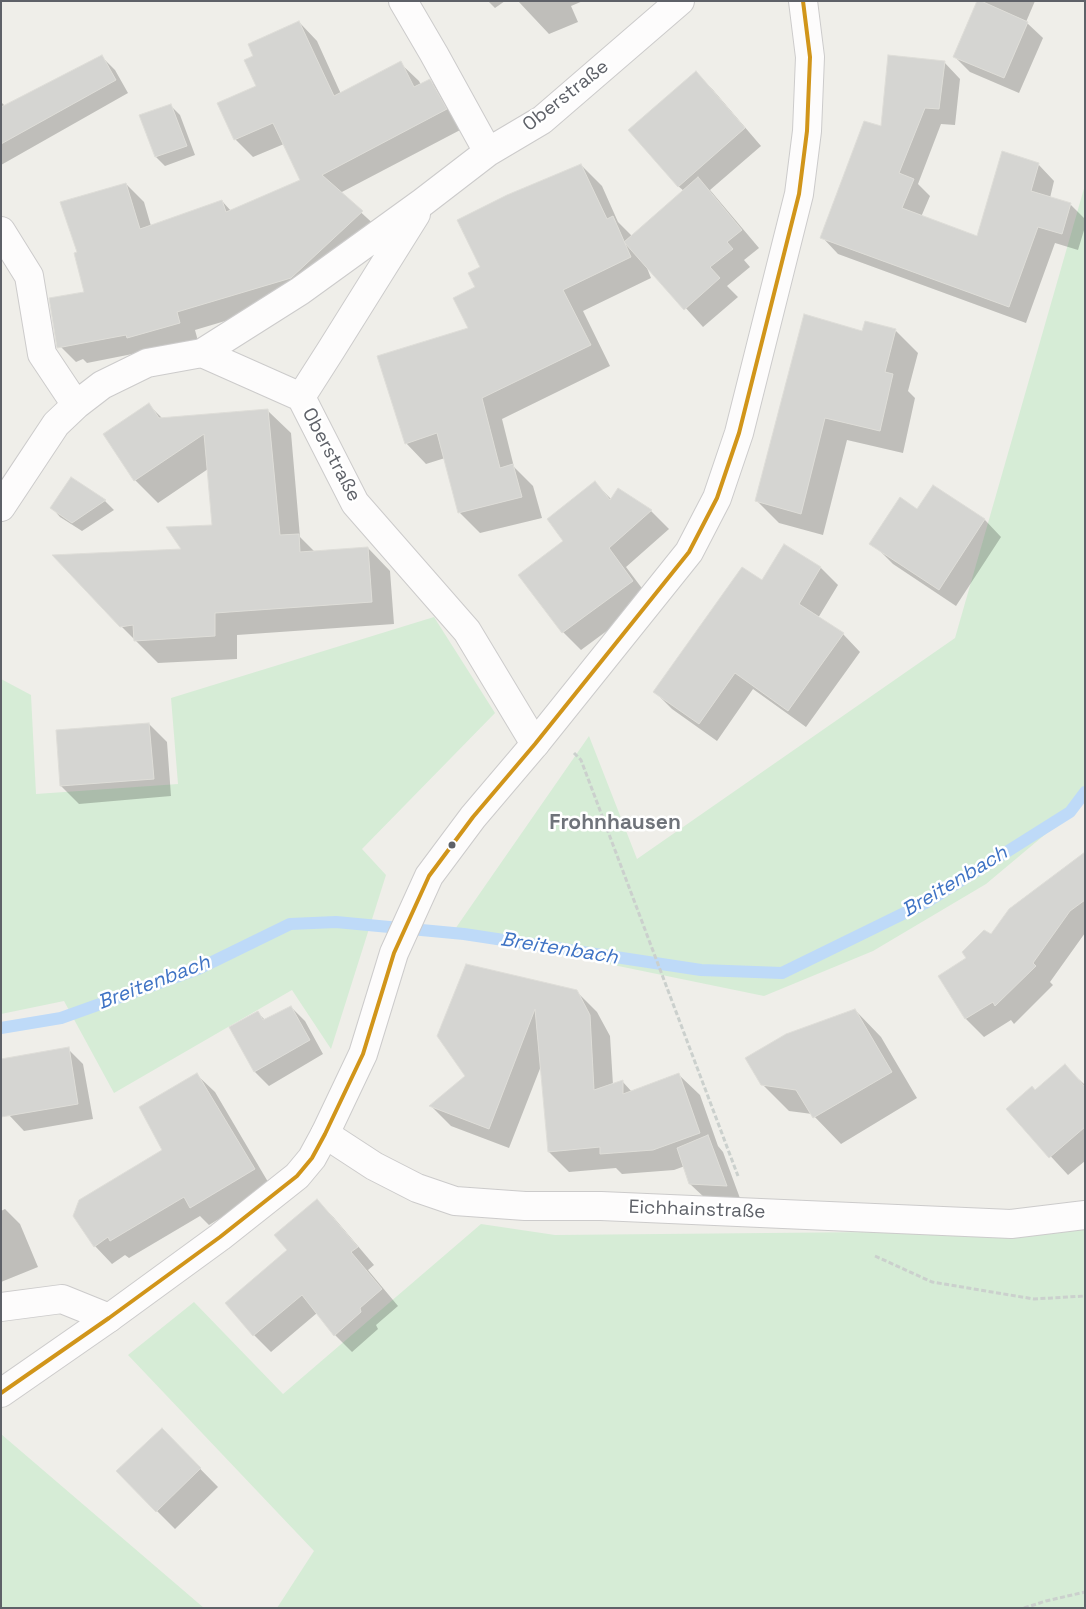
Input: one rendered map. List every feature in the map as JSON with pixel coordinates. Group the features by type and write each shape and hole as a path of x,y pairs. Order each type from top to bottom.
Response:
{"street":[{"path":"403,1 488,152"},
{"name":"Oberstraße","path":"202,353 300,290 423,202 488,152 542,120 680,1"},
{"path":"1,1394 110,1318 220,1237 297,1176 312,1158 363,1054 394,953 429,876 472,817 543,735 689,552 717,498 739,433 799,194 807,131 810,57 804,1"},
{"name":"Oberstraße","path":"423,202 301,397 355,503 467,631 543,735"},
{"path":"1,231 29,276 42,354 76,405"},
{"path":"1,507 56,424 76,405 102,385 146,363 202,353 301,397"},
{"name":"Eichhainstraße","path":"325,1134 374,1166 417,1188 455,1201 525,1206 601,1206 1011,1224 1085,1215"},
{"path":"1,1307 62,1299 110,1318"}],"path":[{"path":"543,735 581,760 752,1212"},
{"path":"872,1254 932,1282 1034,1299 1085,1296"},
{"path":"1024,1608 1085,1592"}],"green space":[{"path":"1085,185 1085,801 986,884 873,951 764,996 453,932 589,736 637,859 955,638"},
{"path":"434,617 495,713 362,849 386,875 331,1049 292,990 114,1093 64,1001 1,1014 1,679 31,695 36,794 178,784 171,698"},
{"path":"481,1224 555,1235 1085,1230 1085,1608 277,1608 314,1551 128,1355 194,1302 283,1394"},
{"path":"1,1434 204,1608 1,1608"}],"building":[{"path":"977,1 981,1 1028,22 1004,78 953,57"},
{"path":"299,21 334,96 401,61 414,87 430,79 447,109 322,175 363,211 291,278 177,312 180,323 127,338 126,335 57,348 49,298 84,292 74,253 77,252 60,202 126,183 140,229 222,200 226,212 300,180 273,123 234,140 217,103 256,86 244,60 253,56 248,44"},
{"path":"102,55 116,80 1,144 1,107"},
{"path":"888,55 945,61 939,109 925,108 899,173 914,179 902,208 977,236 1002,151 1039,163 1031,191 1071,203 1062,234 1038,227 1009,307 820,238 864,121 881,126"},
{"path":"696,71 745,128 678,187 628,130"},
{"path":"171,104 187,146 155,157 139,115"},
{"path":"581,164 607,219 613,216 631,257 563,290 591,345 482,398 500,468 513,464 522,497 458,513 437,433 405,444 377,356 468,328 453,298 475,287 468,273 480,267 457,220 507,195"},
{"path":"698,177 742,230 727,242 733,249 710,267 720,278 684,310 624,242"},
{"path":"804,314 862,331 865,321 896,329 885,372 893,374 880,431 825,418 801,514 755,501"},
{"path":"149,403 159,418 268,409 280,535 299,534 300,552 368,547 372,602 215,613 215,636 134,641 133,625 120,627 52,555 181,549 166,527 212,525 204,434 134,481 103,434"},
{"path":"71,477 106,500 72,523 50,508"},
{"path":"595,481 610,500 618,488 652,510 609,548 633,581 562,633 518,575 563,541 547,519"},
{"path":"933,485 985,519 939,590 869,544 900,497 917,509"},
{"path":"784,544 821,567 799,604 844,633 788,711 735,673 699,724 653,692 742,567 762,580"},
{"path":"149,723 154,779 60,786 56,730"},
{"path":"1085,852 1085,900 1070,911 1033,963 1036,966 995,1006 993,1002 965,1019 938,976 966,958 962,952 984,930 991,934 1009,909"},
{"path":"466,964 577,990 590,1015 594,1090 623,1080 623,1094 679,1073 700,1133 653,1150 600,1154 600,1147 548,1152 535,1009 489,1129 429,1106 465,1076 437,1036"},
{"path":"291,1006 310,1040 254,1072 229,1027 258,1011 263,1020"},
{"path":"855,1009 892,1072 813,1118 796,1090 761,1085 745,1058 786,1034"},
{"path":"69,1047 78,1104 1,1117 1,1059"},
{"path":"1065,1064 1085,1087 1085,1127 1049,1158 1006,1109 1032,1086 1035,1090"},
{"path":"197,1073 255,1169 190,1208 184,1197 110,1241 108,1237 94,1247 73,1216 79,1200 162,1150 139,1107"},
{"path":"708,1135 727,1186 689,1184 677,1148"},
{"path":"317,1199 358,1247 351,1252 382,1289 360,1308 361,1312 334,1336 302,1295 253,1336 225,1303 287,1250 274,1235"},
{"path":"162,1428 201,1468 156,1512 116,1471"}],"waterway":[{"name":"Breitenbach","path":"1,1028 61,1018 198,969 290,924 336,922 464,934 701,970 782,973 927,902 1070,812 1085,792"}],"transit line":[{"path":"1,1393 109,1318 220,1237 297,1176 312,1158 363,1054 394,953 429,876 473,817 535,744 689,552 717,498 739,433 799,194 807,131 810,57 803,1"}],"district":[{"name":"Frohnhausen","path":"615,823"}]}
